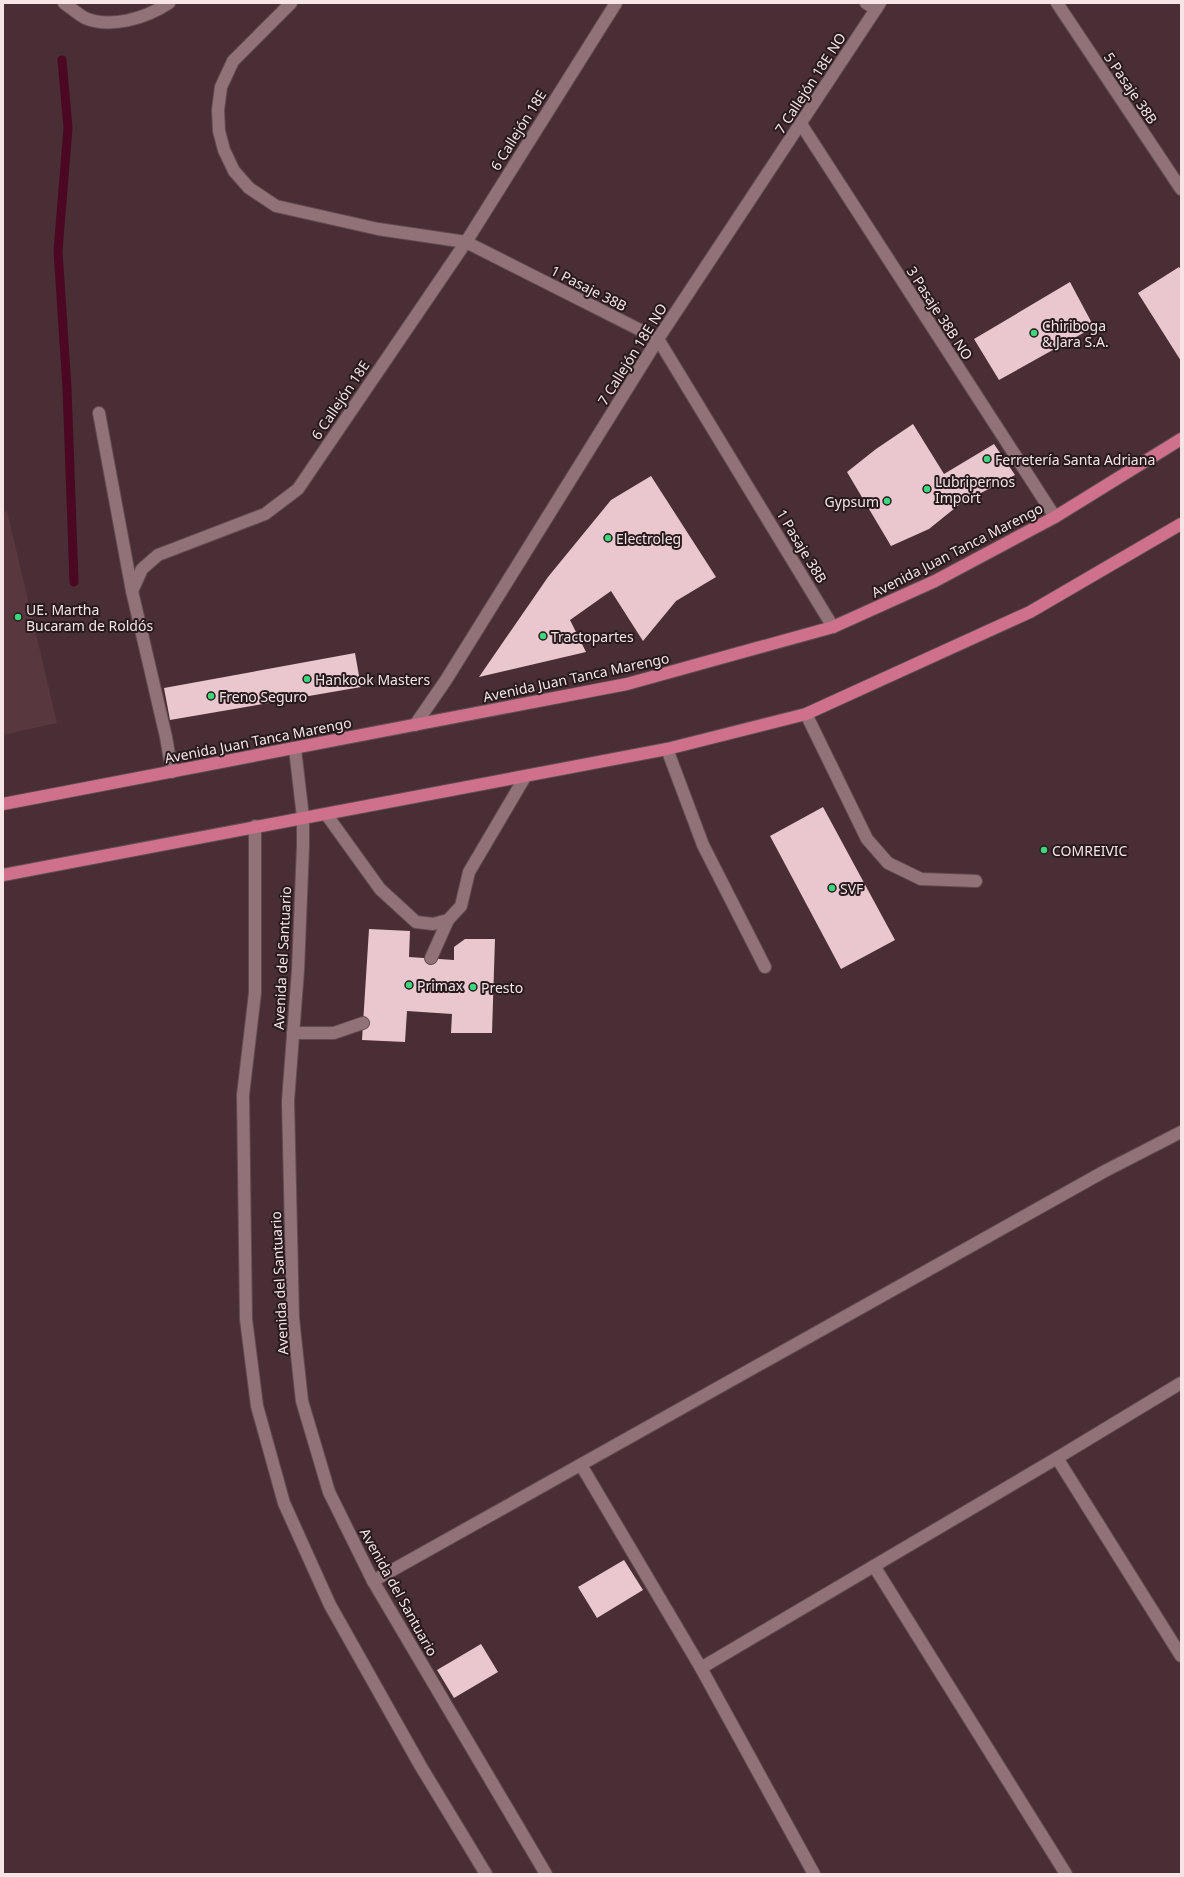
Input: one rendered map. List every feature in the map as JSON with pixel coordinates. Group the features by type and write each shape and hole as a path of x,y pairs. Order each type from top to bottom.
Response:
{"main road":[{"name":"Avenida Juan Tanca Marengo","path":"3,804 627,684 834,627 935,581 1055,517 1181,439"},
{"path":"3,875 667,749 806,714 1030,612 1181,524"}],"street":[{"path":"64,3 85,18 110,23 139,18 169,3"},
{"name":"1 Pasaje 38B","path":"291,3 233,61 221,87 218,110 219,131 224,150 234,170 250,188 276,206 378,228 466,242 658,340 834,627"},
{"name":"6 Callejón 18E","path":"132,591 142,569 158,555 264,514 298,489 466,242 616,3"},
{"name":"5 Pasaje 38B","path":"1057,3 1181,189"},
{"name":"7 Callejón 18E NO","path":"415,725 446,680 658,340 801,124 874,5"},
{"name":"3 Pasaje 38B NO","path":"801,124 1055,517"},
{"path":"99,413 132,591 166,737 172,772"},
{"path":"806,714 867,839 888,863 921,879 976,881"},
{"name":"Avenida del Santuario","path":"294,749 303,817 298,954 288,1101 293,1310 302,1401 329,1492 373,1581 546,1874"},
{"path":"667,749 703,845 765,967"},
{"path":"431,958 448,920 461,906 469,872 525,777"},
{"path":"326,814 380,889 416,922 433,924 448,920"},
{"name":"Avenida del Santuario","path":"255,826 256,993 243,1095 246,1319 257,1406 284,1504 330,1605 420,1765 486,1874"},
{"path":"293,1033 334,1033 363,1023"},
{"path":"373,1581 1105,1171 1181,1132"},
{"path":"701,1668 1181,1383"},
{"path":"1057,1458 1181,1656"},
{"path":"581,1465 701,1668 814,1874"},
{"path":"874,1566 1066,1874"}],"shaded area":[{"name":"UE. Martha Bucaram de Roldós","path":"7,511 57,723 3,735 3,512"}],"building":[{"path":"1179,267 1181,270 1181,361 1138,293"},
{"name":"Chiriboga & Jara S.A.","path":"1070,282 1094,327 999,380 974,339"},
{"path":"913,424 944,474 994,444 1015,475 960,504 929,529 891,546 847,472 876,449"},
{"path":"651,476 716,577 676,601 643,641 611,591 570,620 586,652 479,677 548,577 611,500"},
{"path":"355,653 361,687 170,720 164,688"},
{"name":"SVF","path":"823,807 895,940 841,969 770,836"},
{"name":"Primax","path":"369,929 410,931 409,957 454,960 454,947 465,939 495,939 492,1033 451,1033 452,1014 407,1011 405,1042 362,1040"},
{"path":"624,1560 643,1590 597,1618 578,1587"},
{"path":"481,1644 498,1672 454,1698 437,1670"}],"waterway":[{"path":"62,60 68,128 58,251 67,388 74,582"}],"place":[{"name":"Chiriboga & Jara S.A.","path":"1034,333"},
{"name":"Ferretería Santa Adriana","path":"987,459"},
{"name":"Lubripernos Import","path":"927,489"},
{"name":"Gypsum","path":"887,501"},
{"name":"Electroleg","path":"608,538"},
{"name":"UE. Martha Bucaram de Roldós","path":"18,617"},
{"name":"Tractopartes","path":"543,636"},
{"name":"Hankook Masters","path":"307,679"},
{"name":"Freno Seguro","path":"211,696"},
{"name":"COMREIVIC","path":"1044,850"},
{"name":"SVF","path":"832,888"},
{"name":"Primax","path":"409,985"},
{"name":"Presto","path":"473,987"}]}
